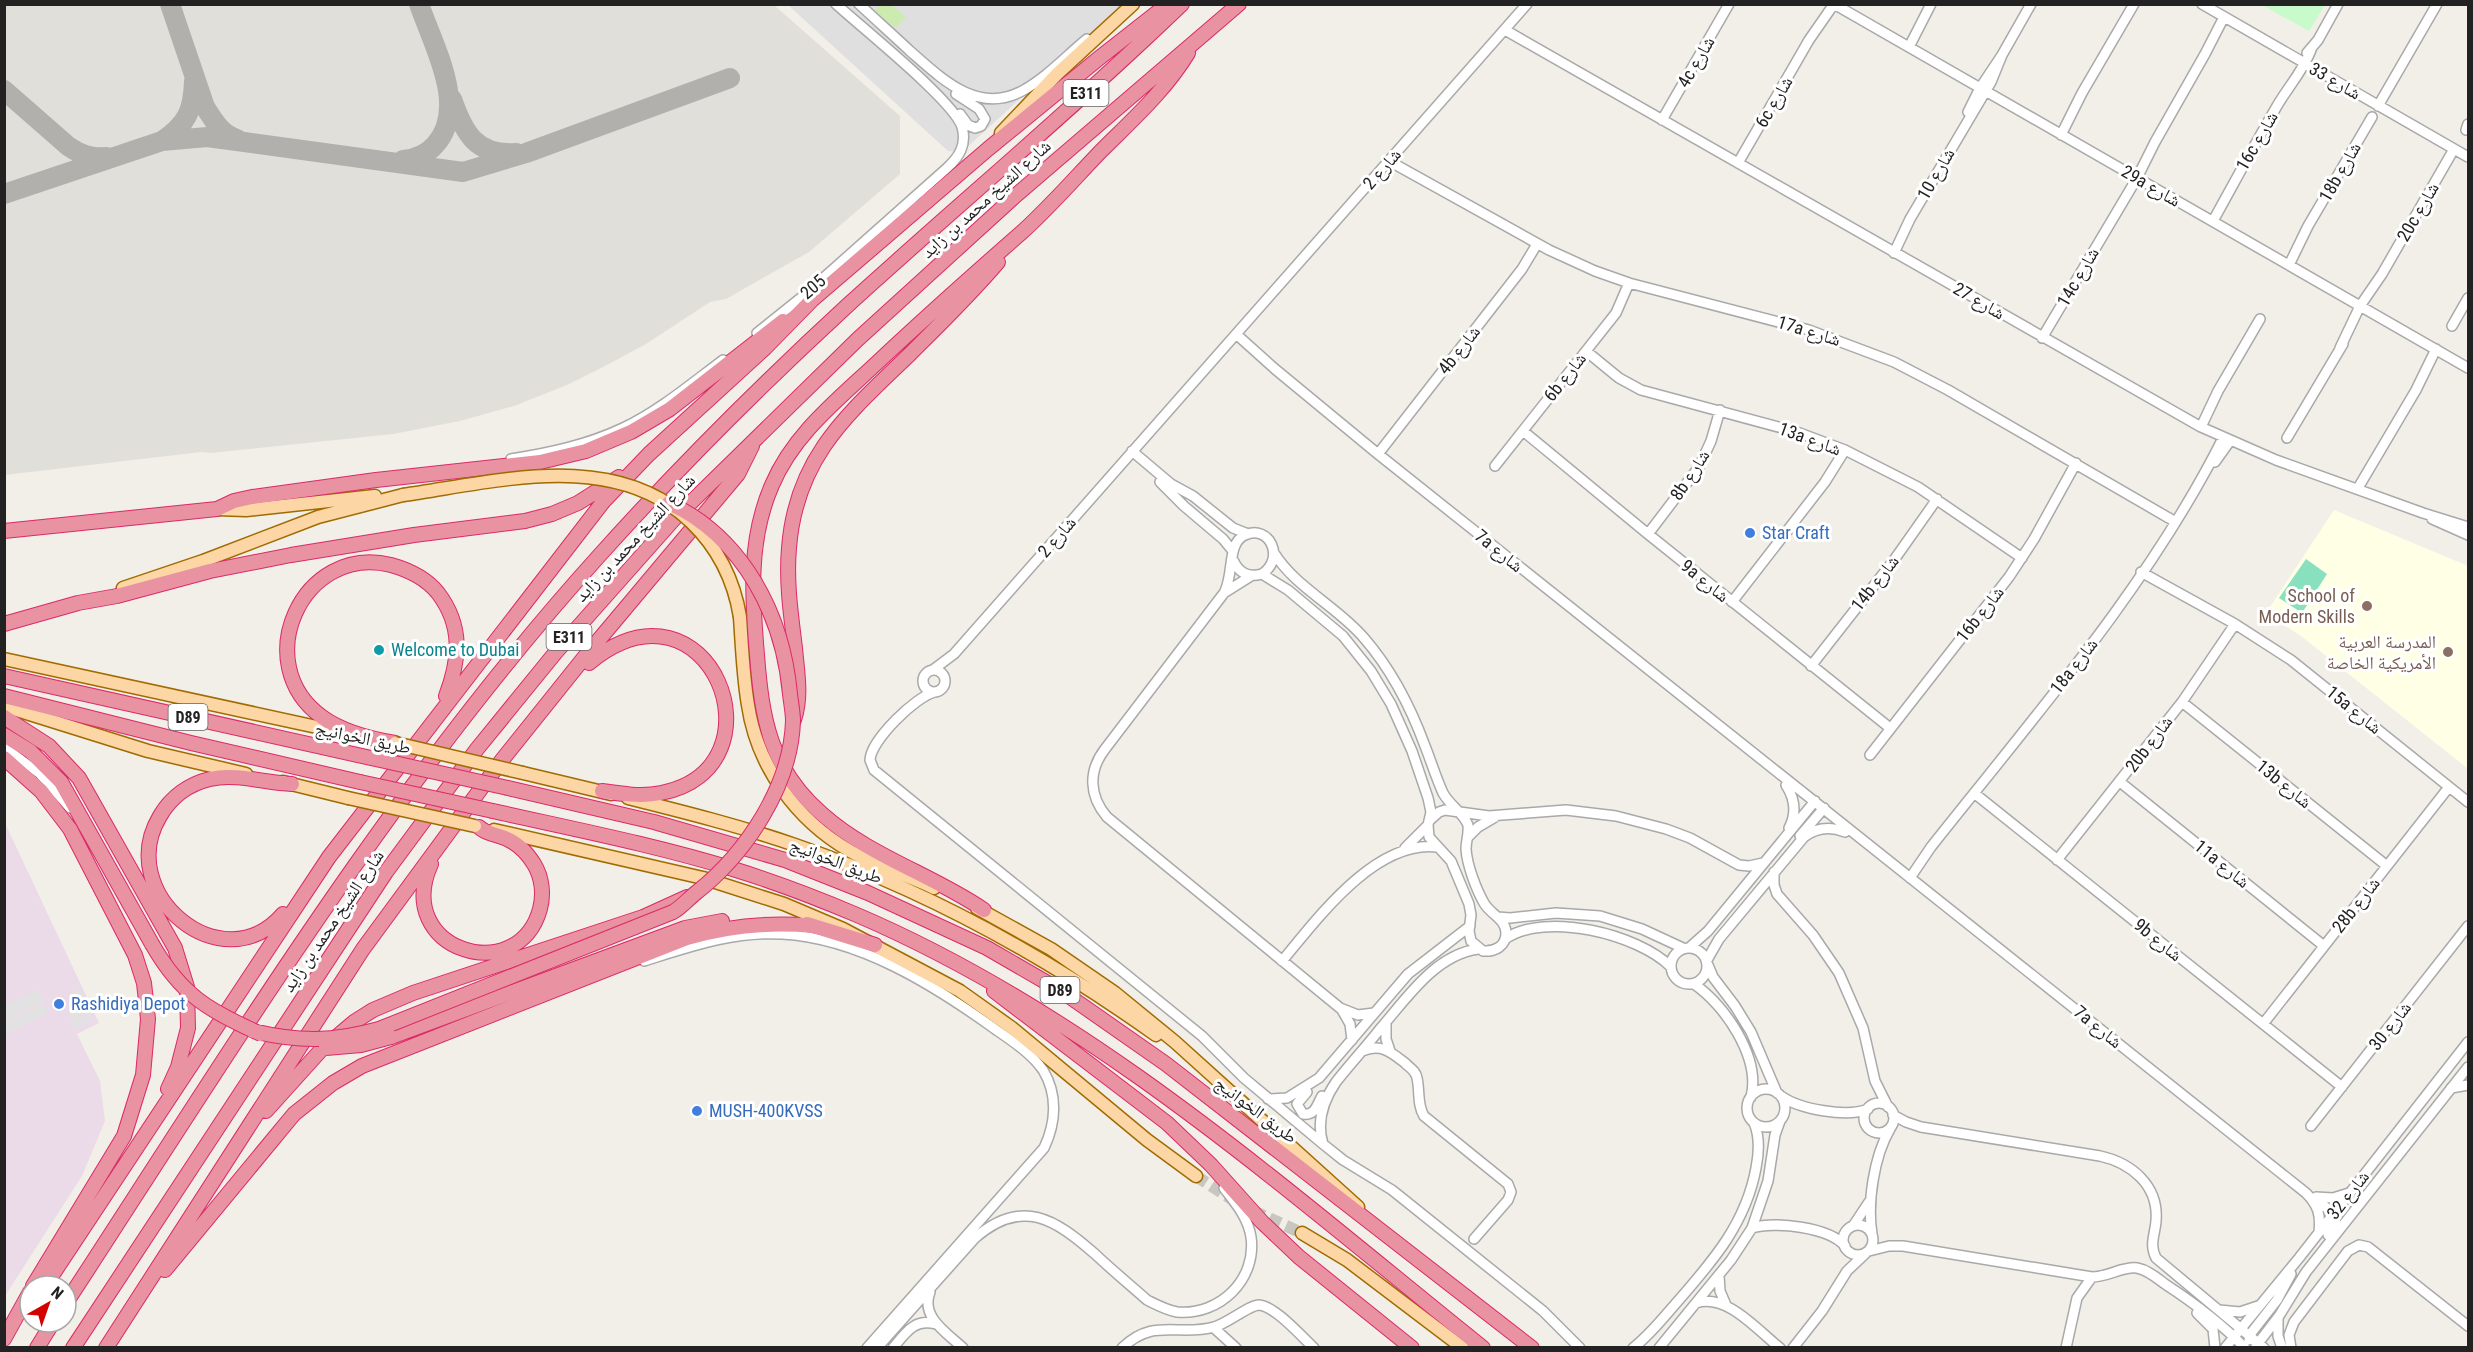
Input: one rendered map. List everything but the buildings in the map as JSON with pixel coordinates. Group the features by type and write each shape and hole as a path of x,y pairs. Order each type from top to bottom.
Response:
{"highway":[{"path":"53,1274 329,857 443,706 590,519 649,454 765,348 812,300 988,149 1098,58 1168,4"},
{"name":"شارع الشيخ محمد بن زايد","path":"78,1285 362,854 488,687 566,594 670,480 776,373 1182,4"},
{"name":"شارع الشيخ محمد بن زايد","path":"73,1347 386,872 442,796 556,652 674,519 754,440 937,267 1239,4"},
{"path":"253,1031 294,1040 309,1040 347,1037 379,1029 674,912 726,867 753,831 783,772 798,693 788,563 792,526 809,472 827,440 852,409 943,321 1022,232 1165,86 1196,41"},
{"path":"984,910 950,888 848,835 820,813 794,783 769,739 763,715 752,593 753,564 761,518 772,484 784,462 808,428 972,274 1022,232"},
{"path":"4,531 217,509 234,501 252,497 564,458 621,438 675,405 763,335 812,300"},
{"path":"106,1347 363,949 473,798 562,685 738,474 751,451 754,440"},
{"path":"4,624 78,603 291,555 543,516 578,503 649,454"},
{"path":"669,503 691,514 721,539 738,557 755,582 780,636 788,676 793,721"},
{"path":"392,742 344,728 321,716 307,703 297,688 290,670 288,632 293,614 302,598 330,574 347,566 366,563 385,564 404,568 421,577 435,589 446,604 454,621 458,640 458,658 443,706"},
{"path":"562,685 611,646 633,637 646,636 663,637 691,648 708,663 721,685 727,712 724,737 718,750 700,775 674,790 659,794 640,795 602,791"},
{"name":"طريق الخوانيج","path":"4,676 654,822 785,860 950,929 1025,969 1099,1016 1166,1064 1532,1347"},
{"name":"D89","path":"4,696 190,743 693,857 776,883 897,933 1045,1014 1200,1123 1483,1347"},
{"path":"4,717 49,746 83,784 166,930 182,967 188,1007 184,1048 170,1086 145,1126 137,1146"},
{"path":"4,735 30,751 52,771 69,794 170,973 194,997 222,1017 291,1044 321,1048 351,1047 391,1037 685,928 723,920 762,918 788,920 875,945"},
{"path":"4,758 41,791 70,829 135,955 144,983 148,1020 143,1075 124,1136 40,1274"},
{"path":"292,784 218,777 194,784 179,794 162,813 151,836 148,861 157,893 173,914 194,930 219,938 245,937 267,928 279,918 314,869 329,857"},
{"path":"446,836 443,846 431,864 423,888 426,912 431,924 449,944 461,949 474,953 500,951 522,938 538,915 541,903 540,877 535,865 521,848 507,838 486,832 477,826"},
{"path":"203,1197 277,1097 337,1035 354,1022 392,1000 643,917 696,892"},
{"path":"126,1318 283,1126 319,1093 347,1074 378,1059 687,938 714,931 756,925 813,926"},
{"path":"974,975 1143,1104 1211,1165 1262,1222 1299,1257 1412,1347"},
{"path":"4,1340 18,1314"},
{"path":"5,1347 18,1328"},
{"path":"37,1347 45,1334"}],"main road":[{"path":"988,149 1057,74 1133,4"},
{"path":"78,603 203,561 318,517 403,495 524,478 566,475 610,481 640,490 669,503 696,526 714,548 734,589 740,617 747,698 753,730 760,751 772,774 804,816 851,852 984,910 1051,949 1107,987 1146,1017 1320,1171 1378,1227"},
{"path":"217,509 236,510 360,496 403,495"},
{"path":"4,659 392,742 602,791 696,815 796,845 907,890 1036,956 1203,1069"},
{"path":"4,706 148,751 721,883 810,914 875,945 960,991 1012,1028 1147,1140 1196,1176"},
{"path":"1302,1233 1347,1260 1463,1347"}],"street":[{"name":"205","path":"463,471 482,464 568,448 622,428 648,414 688,386 802,297 947,168 959,154 963,140 960,123 952,111 929,87 836,4"},
{"path":"859,4 956,94 983,112 985,119 981,126 975,128 968,125 953,106 929,87"},
{"name":"شارع 2","path":"954,654 1527,4"},
{"name":"4c شارع","path":"1662,120 1729,4"},
{"name":"6c شارع","path":"1738,164 1809,40 1826,4"},
{"name":"6c شارع","path":"1809,40 1834,4"},
{"name":"29a شارع","path":"1834,4 2469,368"},
{"name":"شارع 10","path":"1891,251 2031,4"},
{"path":"2058,133 2134,4"},
{"name":"شارع 33","path":"2202,4 2469,157"},
{"name":"16c شارع","path":"2210,219 2338,4"},
{"path":"2378,106 2437,4"},
{"path":"1906,46 1929,7"},
{"name":"14c شارع","path":"2042,338 2226,18"},
{"name":"شارع 27","path":"1507,27 1551,56 1738,164 2198,426 2276,460 2422,513 2469,527"},
{"path":"939,76 956,88 976,97 991,99 1007,96 1030,85 1087,39 1108,28"},
{"name":"18b شارع","path":"2286,263 2372,117"},
{"name":"20c شارع","path":"2287,438 2454,149"},
{"name":"17a شارع","path":"1392,158 1428,181 1578,264 1629,283 1809,330 1866,350 1921,375 2175,521"},
{"name":"4b شارع","path":"1378,454 1522,269 1537,243"},
{"name":"6b شارع","path":"1495,466 1616,313 1629,283"},
{"path":"2452,326 2469,298"},
{"path":"2198,426 2260,319"},
{"name":"7a شارع","path":"1234,336 1813,803 2309,1195 2318,1208 2319,1232"},
{"name":"13a شارع","path":"1586,351 1619,378 1641,390 1797,432 1845,450 1898,476 1937,499 2022,558"},
{"path":"2362,490 2439,351"},
{"name":"8b شارع","path":"1648,534 1699,467 1711,441 1720,410"},
{"name":"9a شارع","path":"1522,431 1890,728"},
{"name":"18a شارع","path":"1908,876 2101,632 2226,439"},
{"path":"1732,602 1830,475 1845,450"},
{"path":"1130,454 1150,471 1187,510 1223,539 1239,571 1251,576"},
{"name":"16b شارع","path":"1870,755 2022,558 2076,463"},
{"path":"1150,471 1193,496 1228,524 1248,534 1260,534 1266,537 1274,553 1290,573 1353,626 1383,663 1412,715 1444,793 1468,825 1466,850 1483,901 1506,929 1505,939 1493,950 1478,949 1460,954 1433,971 1411,993 1322,1096 1314,1111 1307,1115 1299,1112 1298,1100 1317,1084 1324,1072 1418,964 1458,938 1470,926"},
{"name":"14b شارع","path":"1811,666 1888,568 1937,499"},
{"name":"شارع 27","path":"2422,513 2469,536"},
{"path":"1248,534 1238,540 1232,556 1230,580 1224,593 1099,756 1093,773 1093,792 1100,809 1107,817 1340,1008 1358,1015 1374,1013"},
{"path":"1224,593 1251,576 1262,574 1272,566 1274,553"},
{"name":"15a شارع","path":"2141,572 2235,624 2310,673 2469,802"},
{"path":"1262,574 1282,585 1353,647 1371,670 1391,704 1412,751 1428,798 1429,837 1447,855 1455,867 1471,909 1471,941 1478,949"},
{"name":"20b شارع","path":"2057,860 2182,702 2235,624"},
{"path":"935,692 926,689 922,683 925,673 954,654"},
{"path":"954,654 943,688 914,702 875,746 870,760 874,770 1202,1036 1244,1078 1323,1144 1343,1160 1392,1190 1543,1311 1580,1347"},
{"path":"934,669 941,672 945,678"},
{"name":"13b شارع","path":"2182,702 2387,866"},
{"name":"7a شارع","path":"1725,731 1786,785 1813,803"},
{"path":"4,747 40,774 89,830"},
{"name":"11a شارع","path":"2120,782 2324,946"},
{"path":"1781,841 1794,814 1794,801 1786,785"},
{"name":"28b شارع","path":"2263,1024 2449,787"},
{"name":"9b شارع","path":"1974,793 2342,1087"},
{"path":"1671,967 1674,955 1704,936 1813,803"},
{"path":"1401,852 1439,812 1445,810 1497,816 1566,810 1617,816 1650,824 1690,838 1735,863 1749,866 1763,863"},
{"path":"1694,984 1703,979 1715,944 1822,810"},
{"name":"7a شارع","path":"1822,810 1845,832 1890,862"},
{"path":"1468,837 1484,822 1497,816"},
{"path":"1791,851 1804,837 1814,831 1833,828 1845,832"},
{"path":"1282,961 1340,895 1365,874 1401,852 1415,847 1437,847"},
{"path":"1735,863 1742,875 1741,890"},
{"path":"1774,872 1774,885 1779,898 1814,935 1839,973 1863,1028 1875,1082 1891,1111 1893,1125 1877,1155 1870,1212 1873,1243 1843,1276 1822,1311 1793,1347"},
{"path":"1752,899 1765,894 1779,898"},
{"path":"1496,916 1510,918 1556,913 1600,916 1700,951 1713,977 1736,1006 1751,1032 1785,1109 1775,1135 1768,1182 1752,1228 1719,1275 1660,1345"},
{"name":"شارع 30","path":"2311,1126 2469,926"},
{"path":"1505,939 1521,931 1574,928 1601,932 1653,952 1671,967 1678,981 1694,984 1717,1004 1739,1037 1753,1077 1748,1113 1754,1123 1759,1141 1757,1163 1744,1212 1718,1253 1640,1347"},
{"path":"576,983 714,940 765,933 798,935 856,951 911,976 984,1021 1037,1063 1048,1081 1054,1102 1053,1125 1044,1148 867,1347"},
{"path":"1340,1008 1350,1024 1352,1040"},
{"path":"1386,1023 1386,1039 1390,1051"},
{"name":"شارع 32","path":"2225,1347 2299,1258 2469,1042"},
{"path":"1362,1051 1378,1047 1390,1051 1416,1074 1420,1107 1424,1116 1506,1181 1510,1188 1508,1200 1474,1239"},
{"name":"شارع 32","path":"2251,1346 2279,1316 2306,1272 2469,1067"},
{"path":"1268,1099 1281,1100 1293,1095 1324,1072"},
{"path":"1323,1144 1320,1132 1321,1115 1326,1098 1335,1082"},
{"path":"1875,1082 1869,1108 1864,1118 1873,1138 1877,1155"},
{"path":"2451,1088 2469,1085"},
{"path":"1751,1097 1763,1090 1800,1106 1844,1113 1856,1113 1879,1104 1906,1122 1921,1127 2100,1156 2123,1162 2141,1177 2153,1198 2156,1221 2151,1246 2156,1258 2219,1310 2251,1346"},
{"path":"1754,1123 1765,1127 1780,1121"},
{"path":"1867,1127 1875,1133 1890,1129"},
{"path":"877,1347 987,1228 1000,1221 1031,1216 1060,1226 1147,1300 1161,1307 1184,1312 1207,1309 1221,1302 1233,1293 1249,1266 1251,1235 1246,1220 1211,1165"},
{"path":"2309,1195 2333,1198 2351,1192"},
{"path":"2306,1272 2312,1256 2337,1219 2334,1213 2309,1195"},
{"path":"1843,1276 1847,1259 1845,1233 1872,1197"},
{"path":"1752,1228 1770,1224 1822,1232 1837,1239 1854,1254 1882,1247 1903,1246 2092,1277 2107,1276 2126,1269 2138,1268 2238,1332 2250,1336"},
{"path":"1852,1226 1866,1227 1872,1234"},
{"path":"2291,1347 2289,1335 2294,1323 2348,1251 2359,1245 2368,1247 2469,1326"},
{"path":"2251,1346 2250,1336 2277,1300 2299,1258"},
{"path":"2066,1273 2075,1287 2077,1298"},
{"path":"1719,1275 1720,1291 1726,1305"},
{"path":"2066,1347 2077,1298 2092,1277"},
{"path":"935,1283 929,1294 927,1309 938,1324 963,1347"},
{"path":"2177,1291 2210,1323 2215,1335 2215,1347"},
{"path":"1695,1304 1713,1301 1726,1305 1780,1347"},
{"path":"1122,1347 1141,1333 1152,1330 1214,1328 1260,1305 1281,1317 1314,1347"},
{"path":"2219,1310 2240,1312 2260,1305"},
{"path":"2279,1316 2277,1330 2282,1347"},
{"path":"893,1347 914,1325 927,1322 938,1324"},
{"path":"1214,1328 1236,1347"},
{"path":"1632,1347 1653,1330"}],"shaded area":[{"path":"4,5 774,5 900,116 900,174 809,252 726,299 710,302 646,344 605,366 567,385 514,406 460,421 393,434 211,453 201,452 5,475"},
{"path":"788,5 1122,5 962,152 948,151"},
{"name":"School of Modern Skills","path":"2334,510 2468,566 2467,768 2301,636 2266,613"},
{"path":"4,821 99,1023 77,1034 100,1081 105,1121 82,1176 5,1296"},
{"path":"38,989 44,1001 5,1021 5,1006"},
{"path":"80,989 93,1019 85,1023 72,992"},
{"path":"44,1004 48,1013 5,1034 5,1023"},
{"path":"76,1009 84,1025 75,1029 68,1013"}],"green space":[{"path":"880,5 892,5 906,17 895,28 875,11"},
{"path":"2262,5 2325,5 2309,31"},
{"path":"2306,559 2327,574 2302,613 2279,598"}],"taxiway":[{"path":"170,4 205,107 222,130 237,139"},
{"path":"403,160 421,156 435,145 445,130 449,113 449,95 445,76 419,4"},
{"path":"4,194 162,141 207,137 463,172 526,153 730,78"},
{"path":"162,141 171,135 187,116 192,101 194,81"},
{"path":"4,90 68,146 82,154 107,157"},
{"path":"452,99 461,122 473,140 491,151 516,153"}],"tunnel":[{"path":"1196,1176 1235,1201"},
{"path":"1253,1211 1302,1233"}],"place":[{"name":"Star Craft","path":"1750,533"},
{"name":"School of Modern Skills","path":"2367,606"},
{"name":"Welcome to Dubai","path":"379,650"},
{"name":"المدرسة العربية الأمريكية الخاصة","path":"2448,652"},
{"name":"Rashidiya Depot","path":"59,1004"},
{"name":"MUSH-400KVSS","path":"697,1111"}]}
